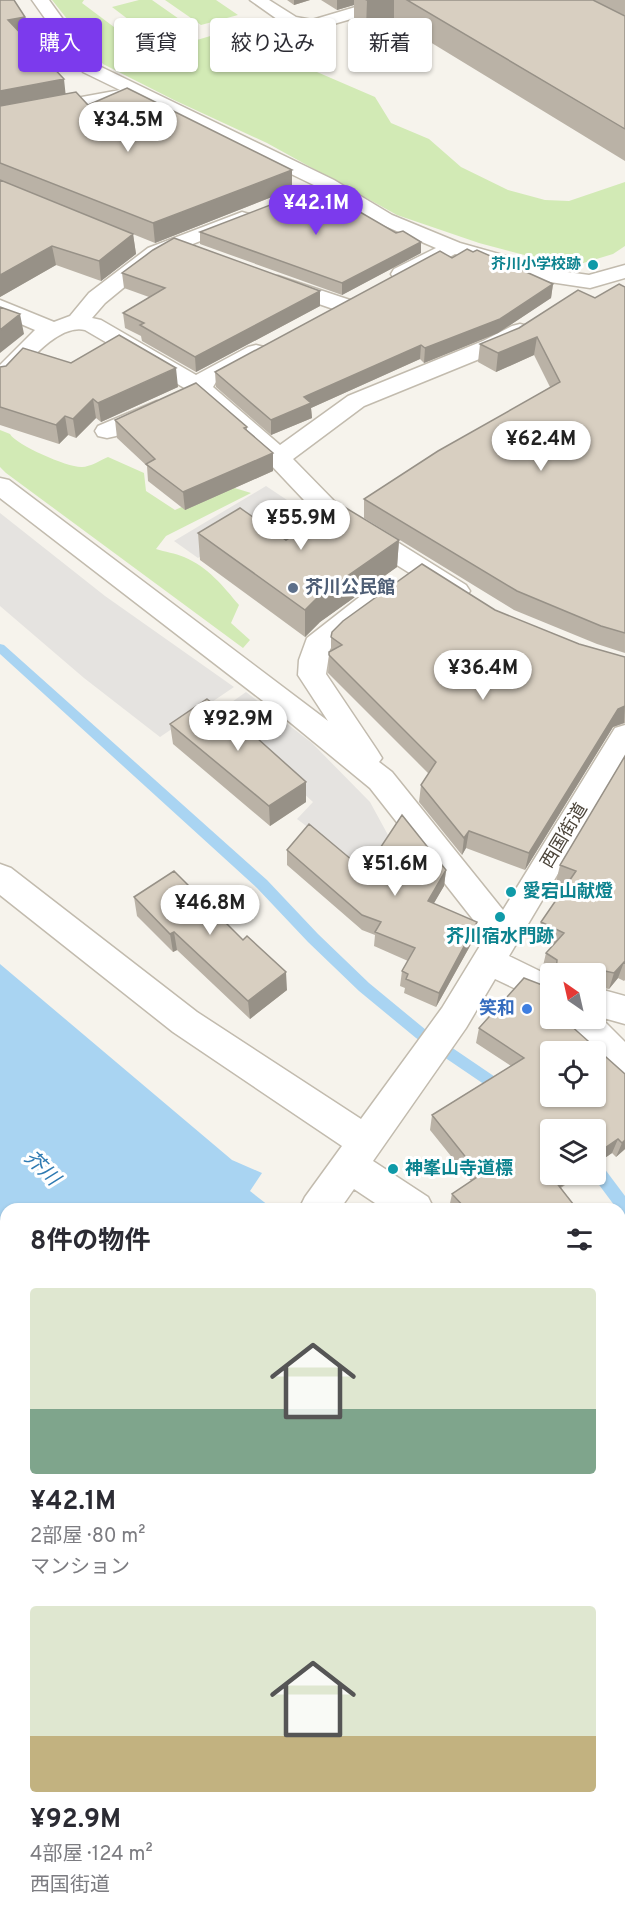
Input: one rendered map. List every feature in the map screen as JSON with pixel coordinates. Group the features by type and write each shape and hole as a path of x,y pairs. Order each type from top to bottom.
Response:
{"street":[{"path":"40,0 89,68 327,184 385,219 453,247 558,277 591,282"},
{"path":"258,0 292,23 301,25 313,25 397,0"},
{"path":"0,118 22,112 138,93"},
{"path":"306,193 327,184"},
{"path":"0,378 45,333 78,321 97,298 165,248 262,210"},
{"path":"134,243 208,256"},
{"path":"321,316 453,247"},
{"path":"568,300 591,282 625,271"},
{"path":"264,277 362,295"},
{"path":"0,307 53,330"},
{"path":"279,458 356,401 507,340 539,319"},
{"path":"78,321 93,325 201,388 279,458 329,511 475,602"},
{"path":"107,431 201,388 206,378 279,339"},
{"path":"0,486 290,706 381,780"},
{"path":"418,568 331,631 317,645 312,675 497,949 540,981"},
{"name":"西国街道","path":"322,1203 454,1018 625,736"},
{"path":"0,877 356,1153 409,1203"},
{"path":"606,1005 625,1010"},
{"path":"590,1029 625,1065"}],"green space":[{"path":"52,0 84,0 82,3 102,18 66,18"},
{"path":"139,0 152,0 178,18 126,18 112,7"},
{"path":"165,0 216,0 238,15 227,18 210,18 210,23 201,25 198,23 198,18 191,18"},
{"path":"102,18 114,27 114,70 103,64"},
{"path":"210,36 210,72 317,72 375,97 391,123 429,139 461,167 508,190 545,200 569,201 625,182 625,246 613,254 570,267 479,243 397,215 267,143 119,72 198,72 198,40"},
{"path":"0,430 10,434 32,450 66,464 85,467 108,457 144,473 146,491 175,510 228,486 251,493 166,536 156,549 193,561 214,578 239,605 231,623 250,640 243,648 6,473 0,467"},
{"path":"293,504 336,532 286,564 243,534"}],"shaded area":[{"path":"266,486 290,502 198,558 174,541"},
{"path":"0,513 105,596 234,687 160,737 84,678 0,606"},
{"path":"246,692 312,743 370,802 388,835 367,872 297,819 313,802 263,756 212,716"}],"water":[{"name":"芥川","path":"0,964 232,1160 262,1173 250,1191 265,1203 0,1203"}],"building":[{"path":"0,0 14,0 25,17 8,20 18,31 18,72 57,72 64,79 0,91"},
{"path":"407,0 593,0 625,16 625,129"},
{"path":"127,88 292,170 153,223 0,163 0,106 76,92 88,105"},
{"path":"0,180 133,234 99,261 52,246 0,275"},
{"path":"317,187 396,233 403,231 421,242 342,283 200,232"},
{"path":"174,238 320,291 195,357 140,325 144,323 123,313 165,288 122,273"},
{"path":"467,249 473,252 477,250 553,284 500,319 425,348 421,345 304,397 311,403 271,420 215,372 440,251 452,258"},
{"path":"619,284 625,287 625,633 601,626 517,591 364,499 438,451 560,382 537,337 498,353 480,344 519,328 578,290 595,298"},
{"path":"0,307 20,314 0,330"},
{"path":"119,335 176,368 98,403 93,399 73,419 65,416 56,425 0,407 0,367 6,366 23,348 71,363"},
{"path":"196,383 273,453 183,492 146,464 155,459 115,420"},
{"path":"341,505 399,540 320,595 305,610 198,533 240,508 286,540"},
{"path":"422,564 495,610 579,644 625,657 625,706 618,709 529,853 469,831 464,838 421,785 436,762 329,655 329,652 342,645 331,637 332,632 343,621"},
{"path":"207,699 257,738 306,782 269,806 170,724"},
{"path":"625,756 625,963 614,973 606,971 606,963 557,963 557,960 546,953 564,933 541,922 576,871 560,865"},
{"path":"402,815 446,870 428,901 477,922 439,993 406,979 408,974 402,971 415,948 375,932 381,922 362,915 287,850 309,824 365,871"},
{"path":"174,871 243,940 247,936 286,972 248,1001 174,932 170,934 134,897"},
{"path":"524,978 540,984 540,1029 575,1029 588,1041 540,1041 540,1107 606,1107 606,1057 625,1074 625,1140 622,1143 618,1139 606,1147 606,1119 540,1119 540,1185 558,1185 572,1203 460,1203 452,1194 480,1175 432,1115 524,1058 479,1028"}],"waterway":[{"path":"0,648 262,884 364,987 421,1034 502,1089"},
{"path":"606,1182 621,1203"}],"place":[{"name":"芥川小学校跡","path":"593,265"},
{"name":"芥川公民館","path":"293,588"},
{"name":"愛宕山献燈","path":"511,892"},
{"name":"芥川宿水門跡","path":"500,917"},
{"name":"笑和","path":"527,1009"},
{"name":"神峯山寺道標","path":"393,1169"}]}
